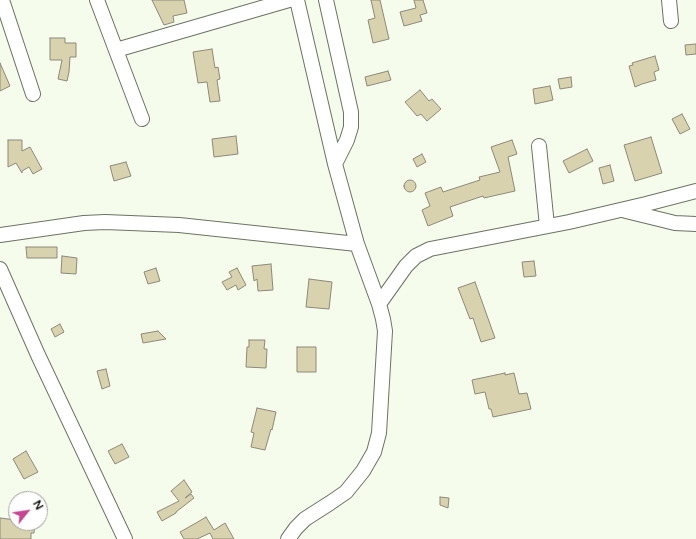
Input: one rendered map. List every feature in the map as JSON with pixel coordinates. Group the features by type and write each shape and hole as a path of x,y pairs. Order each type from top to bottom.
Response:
{"street":[{"path":"2,0 33,94"},
{"path":"97,0 142,119"},
{"path":"116,50 289,0"},
{"path":"288,539 305,519 330,504 346,492 363,471 374,452 379,433 385,331 384,319 357,244 335,164 297,0"},
{"path":"326,0 351,112 351,126 347,140 335,164"},
{"path":"669,0 671,21"},
{"path":"539,146 547,226"},
{"path":"379,304 406,266 416,256 430,249 569,222 623,210 696,190"},
{"path":"623,210 675,222 696,224"},
{"path":"0,235 84,223 105,222 179,225 357,244"},
{"path":"0,269 38,355 125,539"}],"building":[{"path":"152,0 184,0 187,13 173,16 174,22 164,25"},
{"path":"371,0 380,0 389,39 373,43 368,20 375,18"},
{"path":"414,0 423,0 427,13 420,15 422,21 404,26 400,12 416,8"},
{"path":"50,38 65,38 65,43 76,43 76,57 70,57 67,81 58,79 62,60 50,60"},
{"path":"696,44 696,54 686,55 685,45"},
{"path":"212,49 215,68 218,67 220,79 217,80 220,101 210,102 207,82 198,83 193,52"},
{"path":"655,56 659,70 654,72 656,80 635,87 629,66 633,65 632,63"},
{"path":"0,63 10,86 0,91"},
{"path":"388,71 391,80 367,86 365,77"},
{"path":"571,77 572,87 560,89 558,79"},
{"path":"550,86 553,100 535,104 533,89"},
{"path":"420,90 429,101 432,99 441,109 427,121 421,114 417,116 405,102"},
{"path":"682,114 690,129 680,134 672,119"},
{"path":"236,136 238,154 214,157 212,139"},
{"path":"651,137 662,173 635,181 624,145"},
{"path":"8,140 22,140 22,151 30,147 42,169 33,174 29,167 22,171 22,173 16,163 8,167"},
{"path":"512,140 517,154 508,157 515,191 484,198 483,196 450,207 453,216 428,226 422,210 430,206 425,193 441,187 443,192 480,180 479,177 500,172 491,147"},
{"path":"587,149 593,161 569,173 563,161"},
{"path":"422,154 426,162 417,167 413,159"},
{"path":"126,162 131,176 114,181 110,166"},
{"path":"610,165 614,181 603,184 599,168"},
{"path":"408,180 412,180 416,186 412,192 408,192 404,188 404,184"},
{"path":"26,247 57,247 57,258 27,258"},
{"path":"62,256 77,258 76,274 61,273"},
{"path":"534,261 536,276 524,277 522,262"},
{"path":"271,264 273,290 258,291 257,279 254,281 252,266"},
{"path":"156,268 160,281 148,284 144,272"},
{"path":"237,268 246,285 238,290 236,285 227,290 222,282 232,277 229,272"},
{"path":"309,279 332,282 329,309 306,307"},
{"path":"475,282 495,338 481,342 473,318 470,319 458,288"},
{"path":"60,324 64,332 55,337 51,329"},
{"path":"158,331 166,339 143,343 141,334"},
{"path":"249,340 265,340 264,349 267,349 266,368 246,367 247,347 249,347"},
{"path":"297,347 316,347 316,372 297,372"},
{"path":"106,369 110,386 102,389 97,371"},
{"path":"505,373 505,375 514,373 519,394 527,393 531,409 493,417 491,409 489,409 485,392 475,394 472,380"},
{"path":"257,408 276,412 265,450 251,447 254,433 251,432"},
{"path":"122,444 129,457 115,464 108,451"},
{"path":"26,451 38,472 24,479 13,459"},
{"path":"184,480 192,492 185,498 191,494 194,498 176,513 162,521 157,512 179,501 171,491"},
{"path":"440,497 449,498 448,508 440,505"},
{"path":"206,517 214,530 225,523 234,539 213,539 210,533 197,539 184,539 180,532"},
{"path":"0,518 8,519 8,531 34,531 34,533 31,533 31,539 0,539"}]}
